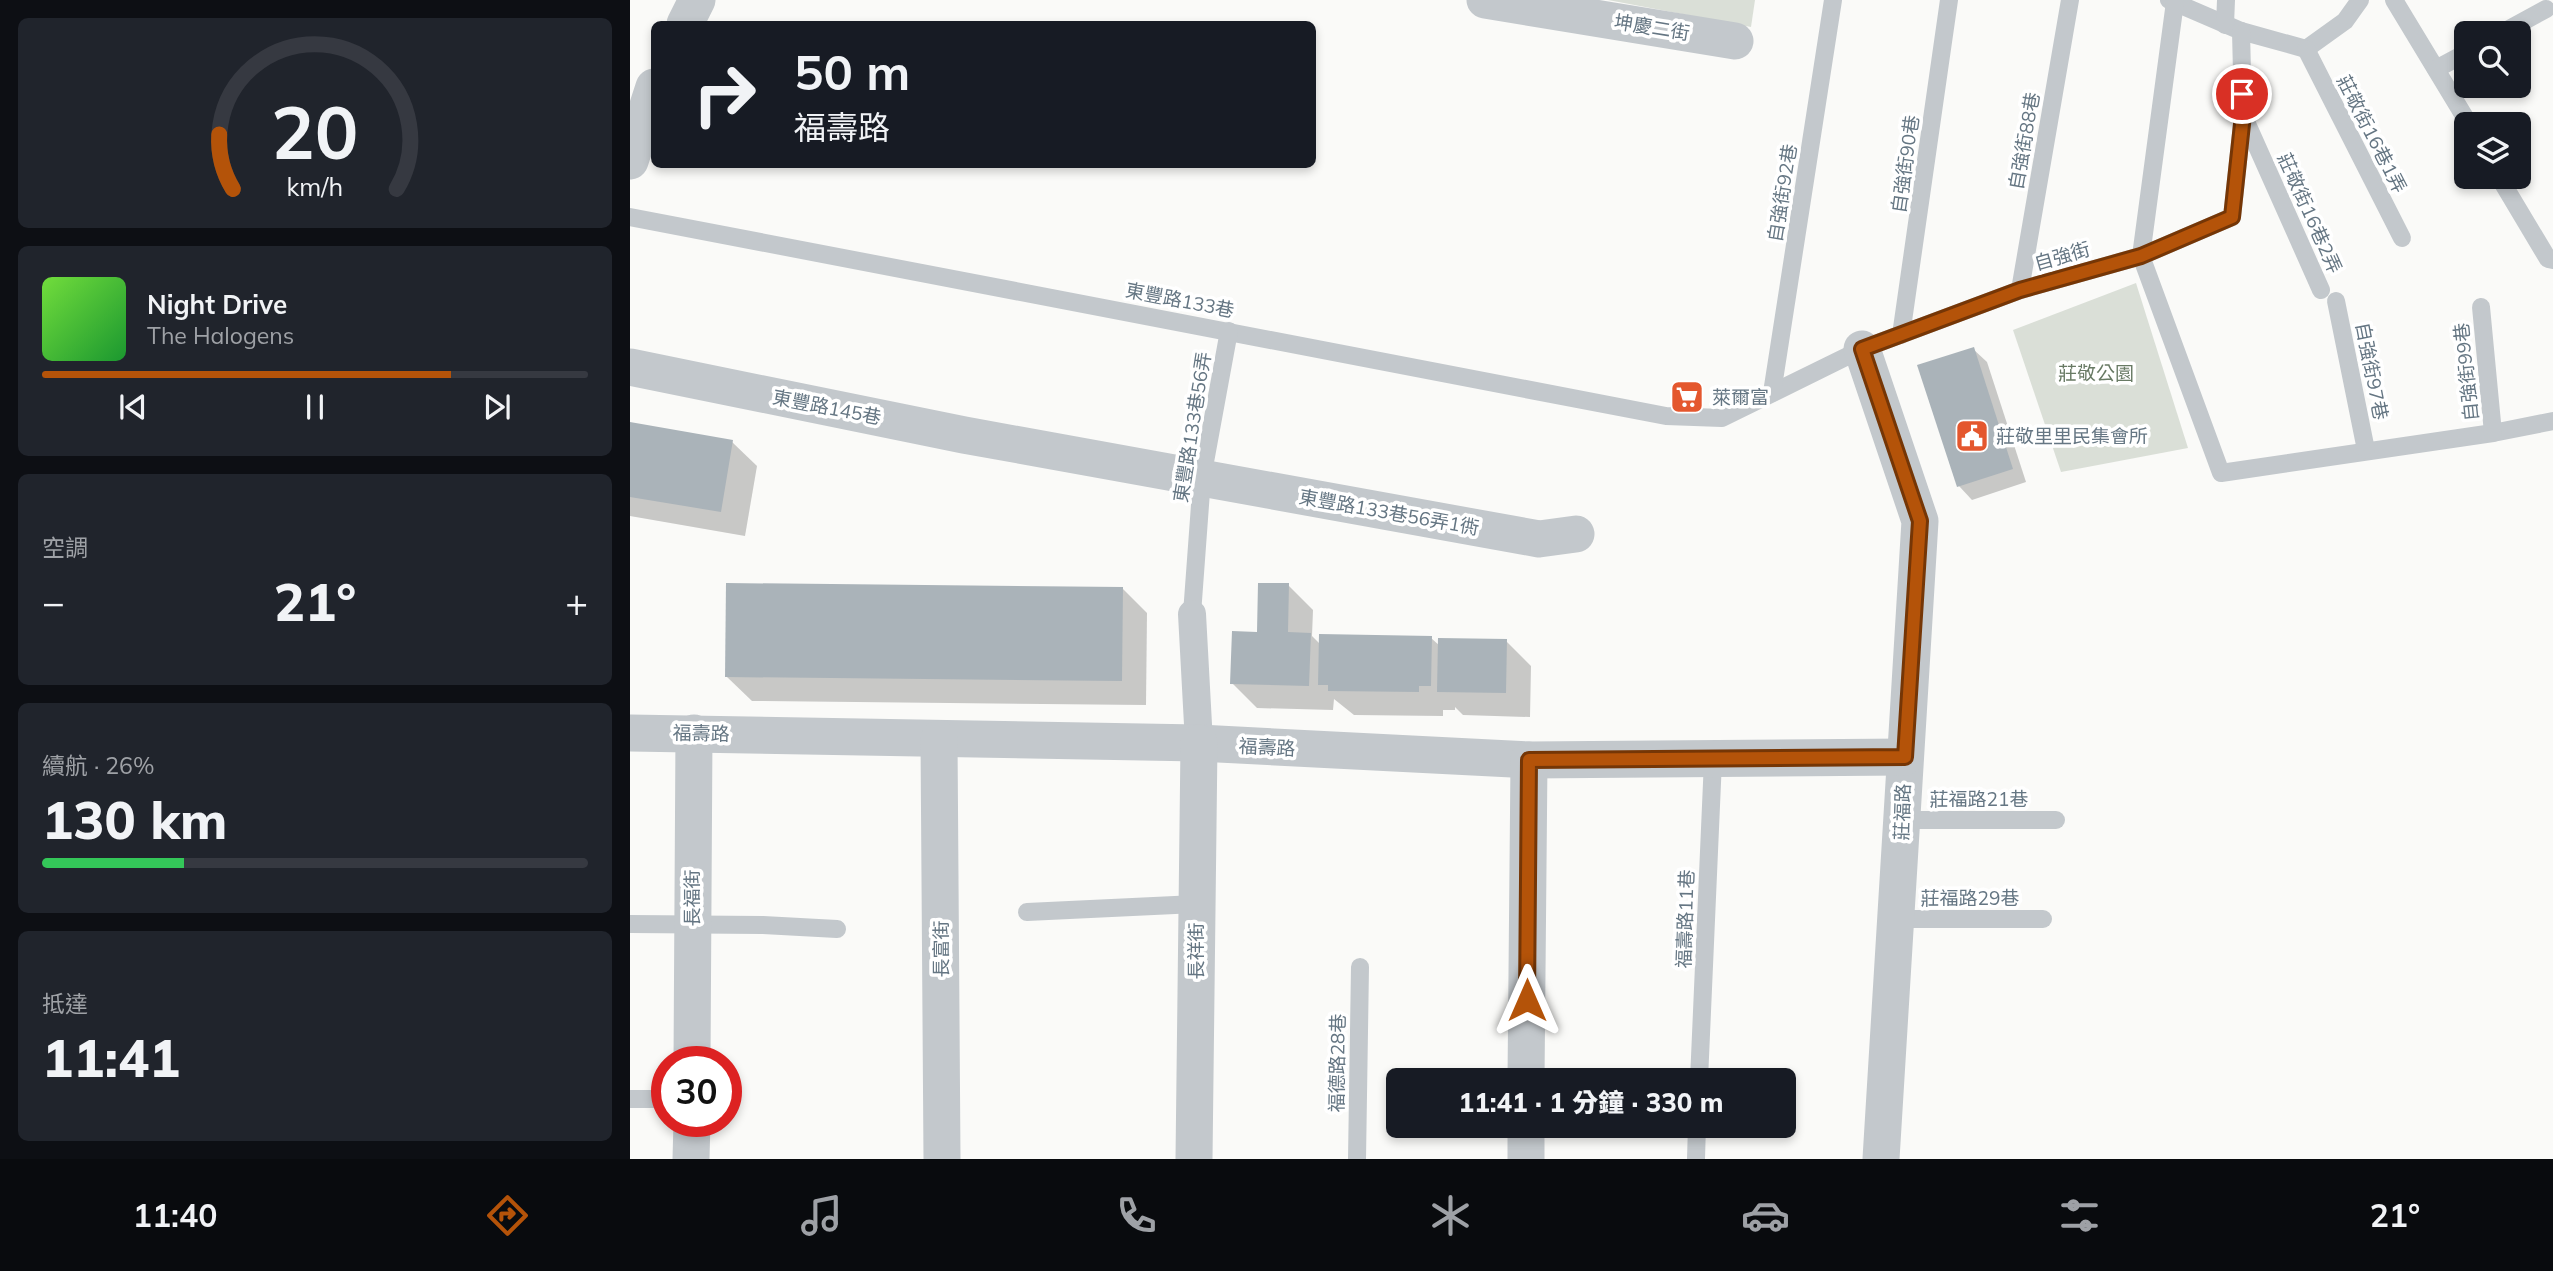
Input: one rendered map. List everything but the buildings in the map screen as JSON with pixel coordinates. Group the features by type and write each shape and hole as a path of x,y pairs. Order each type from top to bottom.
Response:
{"street":[{"path":"686,21 697,0"},
{"name":"坤慶二街","path":"1485,0 1735,41"},
{"path":"630,161 651,97"},
{"name":"莊福路","path":"1862,349 1920,521 1881,1159"},
{"name":"東豐路145巷","path":"630,367 1024,446 1202,478"},
{"name":"東豐路133巷56弄1衖","path":"1202,478 1539,538 1576,534"},
{"path":"1192,614 1199,743"},
{"name":"福壽路","path":"630,733 1199,743 1529,760 1905,757"},
{"name":"長福街","path":"692,1046 694,733"},
{"name":"長富街","path":"939,739 942,1159"},
{"name":"長祥街","path":"1194,1159 1199,743"},
{"path":"1526,1068 1529,760"},
{"path":"691,1137 691,1159"},
{"path":"1525,1159 1526,1138"}],"lane":[{"name":"自強街92巷","path":"1772,393 1833,0"},
{"name":"自強街90巷","path":"1901,335 1949,0"},
{"name":"自強街88巷","path":"2020,290 2070,0"},
{"path":"2226,0 2233,28 2243,115"},
{"path":"2360,0 2345,21 2306,48 2233,28 2172,1 2141,256 2221,473 2493,433 2553,421"},
{"path":"2394,0 2462,112"},
{"path":"2525,21 2547,10"},
{"name":"莊敬街16巷1弄","path":"2306,48 2402,238"},
{"path":"2436,69 2454,59"},
{"name":"自強街","path":"1722,418 1862,349 2020,290 2141,256 2232,217 2243,115"},
{"name":"莊敬街16巷2弄","path":"2243,115 2320,290"},
{"path":"2507,189 2548,259 2553,260"},
{"name":"東豐路133巷","path":"630,217 1666,416 1722,418"},
{"name":"自強街97巷","path":"2336,301 2366,450"},
{"name":"自強街99巷","path":"2481,307 2493,433"},
{"name":"東豐路133巷56弄","path":"1192,614 1202,478 1229,331"},
{"name":"福壽路11巷","path":"1700,1068 1713,760"},
{"name":"莊福路21巷","path":"1902,820 2056,820"},
{"path":"1027,912 1196,904"},
{"name":"莊福路29巷","path":"1897,919 2043,919"},
{"path":"630,924 763,925 837,929"},
{"name":"福德路28巷","path":"1357,1159 1360,967"},
{"path":"630,1099 651,1099"},
{"path":"1696,1159 1697,1138"}],"green space":[{"path":"1608,0 1755,0 1751,27"},
{"name":"莊敬公園","path":"2136,283 2188,448 2061,472 2013,330"}],"place":[{"name":"萊爾富","path":"1687,397"},
{"name":"莊敬里里民集會所","path":"1972,436"}],"route":[{"path":"1527,1000 1529,760 1905,757 1920,521 1862,349 2020,290 2141,256 2232,217 2243,115 2242,94"}]}
